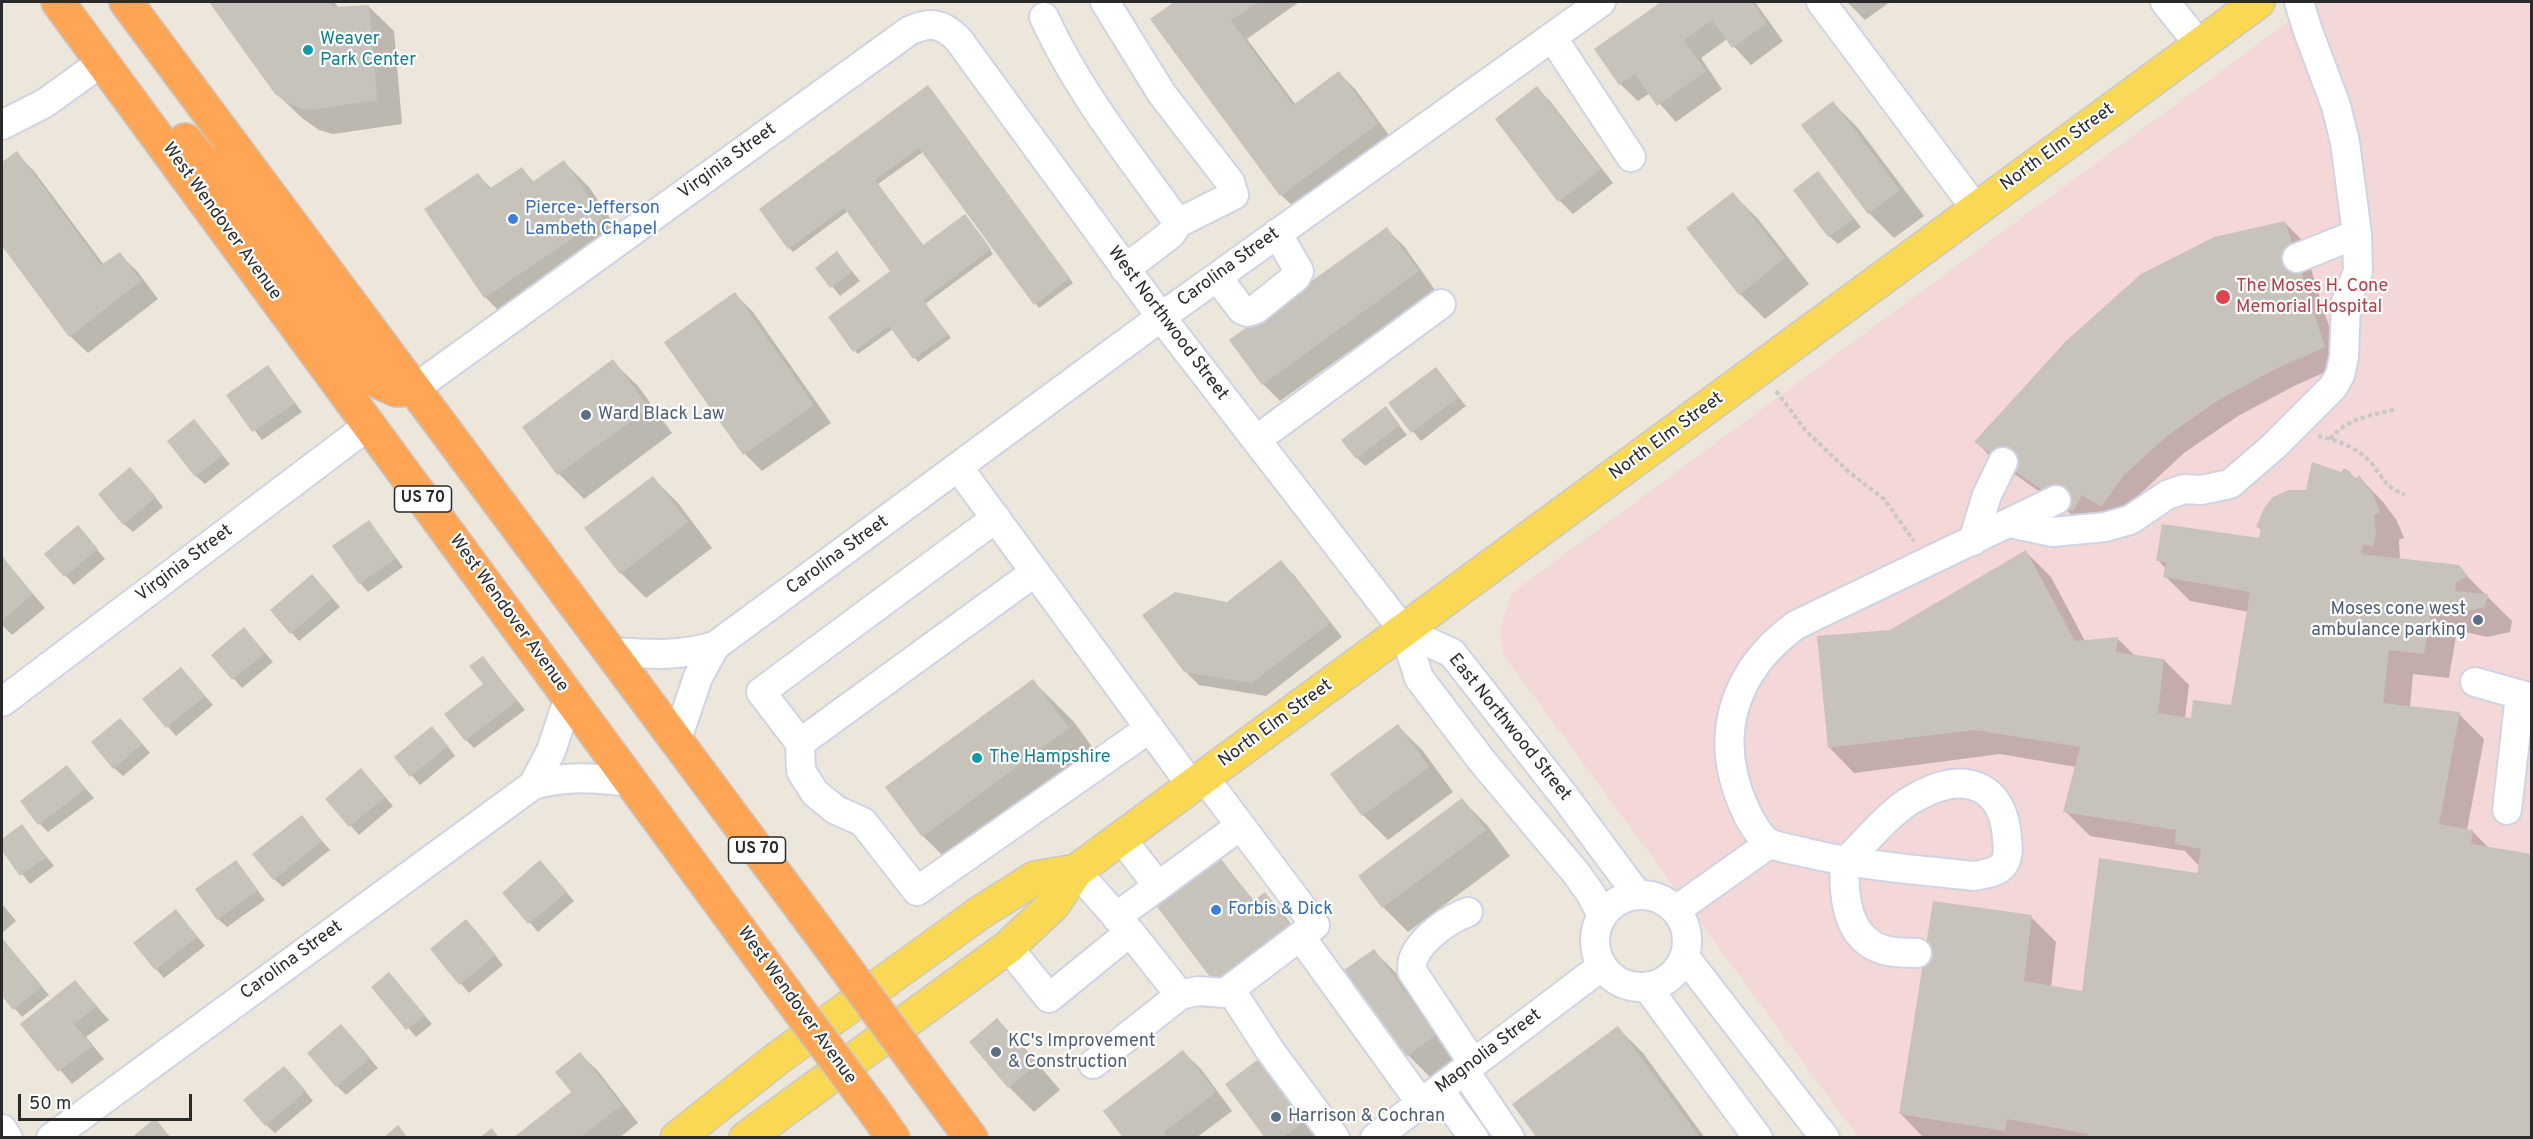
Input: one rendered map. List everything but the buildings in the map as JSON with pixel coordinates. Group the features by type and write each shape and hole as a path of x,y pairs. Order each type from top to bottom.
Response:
{"highway":[{"name":"West Wendover Avenue","path":"58,2 893,1137"},
{"path":"68,2 255,223 375,380 396,390 414,389"},
{"name":"US 70","path":"126,2 970,1137"}],"main road":[{"name":"North Elm Street","path":"746,1137 1008,947 1053,905 1076,871 2258,2"},
{"name":"North Elm Street","path":"677,1137 778,1058 981,912 1035,878 1076,871"}],"street":[{"path":"1105,2 1162,94 1230,182 1234,195 1178,223 1171,234 1125,269"},
{"name":"Carolina Street","path":"608,651 668,655 715,646 1161,317 1601,2"},
{"path":"1821,2 1976,209"},
{"path":"2165,2 2199,44"},
{"path":"2010,523 2053,532 2105,527 2130,520 2167,495 2184,489 2200,490 2230,484 2291,429 2333,387 2340,375 2344,357 2346,302 2358,271 2357,234 2345,142 2336,106 2299,2"},
{"path":"1044,17 1091,102 1178,223"},
{"name":"Virginia Street","path":"414,389 909,31 928,23"},
{"name":"West Northwood Street","path":"928,23 949,30 958,39 1161,317 1404,631"},
{"path":"1552,37 1631,157"},
{"path":"2,125 45,103 102,62"},
{"path":"1217,277 1242,309 1248,312 1256,309 1296,277 1299,272 1277,233"},
{"path":"2296,258 2357,234"},
{"path":"1256,440 1441,304"},
{"name":"Virginia Street","path":"2,702 369,425"},
{"path":"1973,541 1987,495 2003,462"},
{"path":"958,467 1150,728 1240,826 1315,925 1225,993 1198,991 1180,995 1093,1064"},
{"path":"1917,954 1884,950 1866,940 1849,916 1844,900 1845,862 1899,810 1920,795 1948,785 1977,785 1994,796 2006,820 2008,854 2003,866 1993,872 1974,876 1845,862 1768,844 1748,816 1734,786 1728,759 1730,720 1744,681 1776,640 1796,625 2056,500"},
{"path":"996,518 761,693 800,743 801,771 815,794 836,810 863,822 917,891 1150,728"},
{"path":"800,743 1035,572"},
{"path":"1404,631 1419,678 1482,761 1586,887 1602,916"},
{"name":"East Northwood Street","path":"1404,631 1452,653 1565,797 1637,894"},
{"name":"Carolina Street","path":"676,742 698,677 715,646"},
{"path":"2475,682 2526,696 2506,810"},
{"name":"Carolina Street","path":"532,785 551,751 569,697"},
{"name":"Carolina Street","path":"51,1137 532,785 575,777 631,782"},
{"path":"1008,947 1049,998 1158,886 1240,826"},
{"path":"1121,838 1158,886"},
{"path":"1676,910 1768,844"},
{"path":"1076,871 1123,924 1180,995"},
{"path":"1637,894 1656,897 1676,910 1688,934 1685,957 1671,976 1660,984 1633,987 1621,982 1602,966 1595,944 1596,933 1602,916 1617,901 1637,894"},
{"path":"1467,912 1456,916 1427,939 1414,957 1412,971 1510,1137"},
{"path":"1300,936 1430,1096 1474,1137"},
{"path":"1685,957 1825,1137"},
{"name":"Magnolia Street","path":"1375,1137 1602,966"},
{"path":"1647,987 1758,1137"},
{"path":"1230,989 1269,1049 1335,1137"},
{"path":"2,1129 8,1137"}],"path":[{"path":"1759,369 1806,431 1849,472 1884,499 1928,562"},
{"path":"2330,439 2340,427 2361,418 2396,409"},
{"path":"2291,429 2346,444 2370,462 2389,487 2406,495"}],"shaded area":[{"name":"The Moses H. Cone Memorial Hospital","path":"2315,2 2531,2 2531,1137 1858,1137 1502,653 1501,623 1512,593"}],"place":[{"name":"Weaver Park Center","path":"308,50"},
{"name":"Pierce-Jefferson Lambeth Chapel","path":"513,219"},
{"name":"The Moses H. Cone Memorial Hospital","path":"2223,297"},
{"name":"Ward Black Law","path":"586,415"},
{"name":"Moses cone west ambulance parking","path":"2478,620"},
{"name":"The Hampshire","path":"977,758"},
{"name":"Forbis & Dick","path":"1216,910"},
{"name":"KC's Improvement & Construction","path":"996,1052"},
{"name":"Harrison & Cochran","path":"1276,1117"}]}
